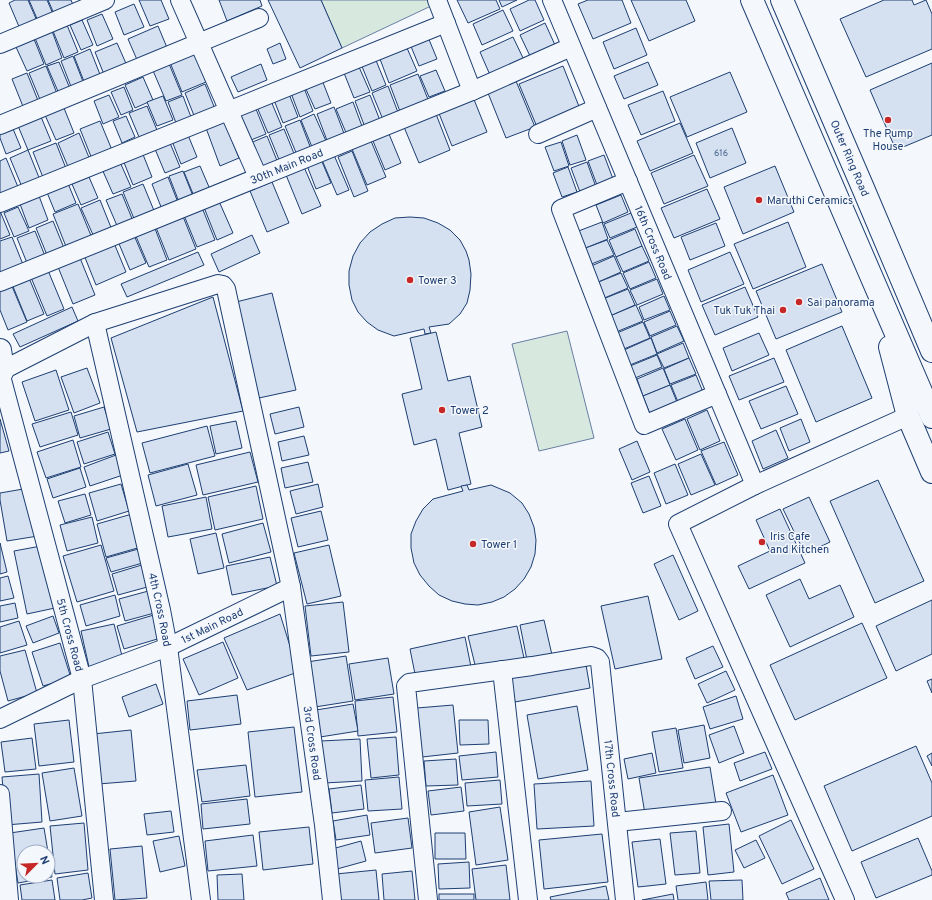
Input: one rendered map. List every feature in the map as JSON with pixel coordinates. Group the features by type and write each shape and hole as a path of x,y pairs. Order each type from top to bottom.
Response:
{"highway":[{"path":"752,0 932,417"},
{"name":"Outer Ring Road","path":"782,0 917,316"},
{"path":"873,281 908,416 932,472"},
{"path":"917,316 932,339"},
{"path":"917,316 932,351"}],"street":[{"path":"0,44 105,0"},
{"path":"180,0 230,110 258,177"},
{"path":"437,0 472,91"},
{"name":"16th Cross Road","path":"552,0 755,485"},
{"path":"0,125 259,18"},
{"path":"0,203 446,23"},
{"name":"30th Main Road","path":"0,282 472,91 571,47"},
{"path":"538,134 597,108"},
{"path":"628,181 561,209 644,425 717,394"},
{"name":"3rd Cross Road","path":"1,368 95,323 218,284 223,285 226,289 291,587 324,825 332,900"},
{"name":"4th Cross Road","path":"95,323 168,647 201,900"},
{"name":"5th Cross Road","path":"1,368 82,679 104,900"},
{"path":"845,900 678,524 755,485 908,416"},
{"name":"1st Main Road","path":"0,719 82,679 168,647 291,587"},
{"name":"17th Cross Road","path":"502,670 591,656 597,658 600,662 625,900"},
{"path":"428,900 406,686 409,683 502,670 528,900"},
{"path":"0,794 9,900"},
{"path":"617,822 722,811"}],"shaded area":[{"path":"321,0 428,0 431,6 342,48"},
{"path":"567,331 594,438 539,451 512,344"}],"building":[{"path":"15,0 28,0 37,21 20,29 9,3"},
{"path":"29,0 47,0 53,14 38,21"},
{"path":"48,0 71,0 74,7 55,16"},
{"path":"139,0 161,0 169,19 150,26"},
{"path":"219,0 260,0 262,6 227,21"},
{"path":"268,0 321,0 342,48 300,68"},
{"path":"457,0 496,0 500,9 468,23"},
{"path":"499,0 517,0 502,7"},
{"path":"529,0 535,0 544,20 520,31 510,9"},
{"path":"588,0 622,0 631,23 593,39 578,4"},
{"path":"631,0 686,0 695,21 649,41"},
{"path":"884,0 912,0 914,5 926,0 932,14 932,49 866,77 840,19"},
{"path":"134,4 144,27 124,35 115,12"},
{"path":"503,10 513,31 482,45 473,24"},
{"path":"102,14 113,39 97,46 87,20"},
{"path":"82,20 93,45 81,50 70,25"},
{"path":"545,23 555,45 530,56 520,35"},
{"path":"67,25 78,52 64,58 53,31"},
{"path":"158,26 168,50 138,62 128,39"},
{"path":"636,28 647,55 614,69 603,42"},
{"path":"52,31 62,58 46,65 35,38"},
{"path":"428,37 437,59 419,66 410,44"},
{"path":"513,37 524,60 490,75 480,52"},
{"path":"34,39 44,64 27,71 16,47"},
{"path":"117,43 128,68 105,77 95,52"},
{"path":"280,43 286,59 273,64 267,49"},
{"path":"407,48 417,71 389,83 380,59"},
{"path":"90,49 101,77 85,84 74,56"},
{"path":"193,50 206,82 182,92 169,60"},
{"path":"73,56 84,84 72,89 61,61"},
{"path":"375,58 386,85 372,91 361,64"},
{"path":"167,59 182,95 166,101 151,66"},
{"path":"59,62 71,91 60,96 47,66"},
{"path":"648,62 658,85 624,99 614,76"},
{"path":"932,63 932,135 896,150 870,90"},
{"path":"261,64 267,80 238,92 231,77"},
{"path":"46,66 58,96 41,102 29,73"},
{"path":"563,66 580,109 537,127 519,84"},
{"path":"359,67 370,92 354,98 344,73"},
{"path":"436,70 445,91 429,97 420,76"},
{"path":"730,72 747,112 687,137 670,97"},
{"path":"27,73 39,103 24,109 12,79"},
{"path":"418,74 429,102 401,114 390,85"},
{"path":"143,77 153,100 135,108 125,85"},
{"path":"322,80 331,103 315,109 305,87"},
{"path":"516,81 535,127 506,138 488,93"},
{"path":"205,84 215,109 195,118 185,93"},
{"path":"388,86 399,115 384,122 372,93"},
{"path":"124,87 133,110 121,115 111,92"},
{"path":"304,88 313,111 300,117 291,93"},
{"path":"663,91 675,121 641,135 628,105"},
{"path":"289,94 298,117 283,123 274,100"},
{"path":"109,95 119,117 103,124 94,101"},
{"path":"370,95 381,123 366,130 355,101"},
{"path":"163,96 173,120 157,126 147,102"},
{"path":"183,96 191,117 176,123 168,102"},
{"path":"473,97 487,132 452,146 438,111"},
{"path":"271,101 282,127 268,133 257,107"},
{"path":"353,102 363,129 347,135 336,109"},
{"path":"147,106 157,130 139,137 129,113"},
{"path":"334,107 345,136 328,143 317,114"},
{"path":"64,108 74,133 56,140 45,115"},
{"path":"256,109 266,134 246,142 236,117"},
{"path":"39,112 51,141 28,150 16,121"},
{"path":"314,114 326,141 312,147 301,120"},
{"path":"436,114 450,150 419,163 404,127"},
{"path":"126,116 135,137 122,143 113,121"},
{"path":"300,120 311,149 297,155 285,126"},
{"path":"100,121 112,150 92,159 80,129"},
{"path":"224,121 239,158 220,166 206,128"},
{"path":"680,123 693,153 650,171 637,141"},
{"path":"11,124 21,148 6,154 0,138 0,128"},
{"path":"732,128 746,163 710,178 696,143"},
{"path":"284,129 295,156 280,162 269,135"},
{"path":"79,133 90,160 69,169 58,143"},
{"path":"389,134 401,163 385,170 373,141"},
{"path":"188,135 197,157 181,164 172,141"},
{"path":"577,135 586,160 570,165 562,141"},
{"path":"267,136 278,163 259,171 248,144"},
{"path":"371,141 386,177 367,185 352,149"},
{"path":"561,142 569,166 554,171 545,147"},
{"path":"56,143 67,171 44,180 33,152"},
{"path":"170,143 180,167 165,173 155,149"},
{"path":"28,150 40,180 22,187 10,158"},
{"path":"352,151 368,191 354,197 338,157"},
{"path":"142,152 152,177 133,185 123,160"},
{"path":"334,155 349,190 337,195 322,160"},
{"path":"604,155 613,179 597,185 588,161"},
{"path":"694,155 708,186 664,204 651,173"},
{"path":"320,157 331,183 316,189 306,163"},
{"path":"6,158 18,187 0,194 0,161"},
{"path":"120,162 131,187 113,194 102,169"},
{"path":"587,162 596,187 580,192 571,168"},
{"path":"200,166 212,194 196,201 184,172"},
{"name":"Maruthi Ceramics","path":"775,166 794,212 743,234 724,187"},
{"path":"304,167 321,206 302,214 286,175"},
{"path":"568,167 577,192 562,197 553,173"},
{"path":"183,171 193,196 179,202 169,176"},
{"path":"89,177 98,198 81,205 72,184"},
{"path":"168,177 179,205 163,212 152,184"},
{"path":"67,181 76,203 55,212 46,190"},
{"path":"272,182 289,223 267,232 250,191"},
{"path":"143,184 155,213 135,221 123,192"},
{"path":"707,189 720,219 674,238 661,208"},
{"path":"122,194 133,221 118,228 106,200"},
{"path":"621,195 628,212 603,223 596,205"},
{"path":"39,196 48,220 29,228 20,204"},
{"path":"218,199 233,233 217,240 203,205"},
{"path":"100,200 112,230 94,237 81,208"},
{"path":"78,204 92,238 67,249 53,214"},
{"path":"201,205 215,240 197,247 183,213"},
{"path":"18,207 29,231 14,237 4,213"},
{"path":"0,211 10,235 0,239"},
{"path":"631,213 637,227 610,238 604,224"},
{"path":"182,214 196,249 169,260 155,225"},
{"name":"Tower 3","path":"395,218 424,218 438,223 450,230 460,240 469,260 471,274 470,290 467,303 460,314 449,324 429,327 431,333 425,334 424,329 394,336 378,330 367,322 358,312 352,300 349,285 349,271 353,256 360,243 370,232"},
{"path":"53,221 64,248 47,255 36,228"},
{"path":"602,222 608,239 583,249 576,232"},
{"path":"788,222 806,267 753,289 734,244"},
{"path":"716,223 725,246 690,260 681,237"},
{"path":"154,226 167,260 149,267 135,234"},
{"path":"635,229 642,246 616,257 609,240"},
{"path":"35,231 45,256 27,263 17,238"},
{"path":"133,233 146,263 130,270 117,239"},
{"path":"252,235 260,253 219,272 211,254"},
{"path":"12,237 24,267 0,275 0,241"},
{"path":"607,240 614,255 589,265 583,249"},
{"path":"114,243 126,272 96,285 84,255"},
{"path":"642,246 649,261 623,272 616,257"},
{"path":"198,252 204,265 127,297 121,284"},
{"path":"730,252 744,284 701,302 688,270"},
{"path":"614,256 621,272 596,283 589,267"},
{"path":"80,258 95,295 73,304 58,267"},
{"path":"649,262 656,278 630,289 623,273"},
{"name":"Sai panorama","path":"822,264 842,312 776,339 756,291"},
{"path":"47,268 64,309 47,316 30,275"},
{"path":"621,273 628,288 602,299 596,283"},
{"path":"29,278 44,314 27,321 12,284"},
{"path":"657,279 663,294 637,305 630,290"},
{"path":"11,284 27,322 8,330 0,310 0,289"},
{"path":"745,287 758,317 715,335 702,305"},
{"path":"628,289 635,305 610,316 603,299"},
{"path":"272,293 296,390 259,398 236,302"},
{"path":"664,296 670,310 644,320 639,307"},
{"path":"213,297 243,411 137,432 111,338"},
{"path":"636,305 643,321 616,332 610,316"},
{"path":"72,307 78,321 20,347 13,334"},
{"path":"670,311 676,325 650,336 644,322"},
{"path":"643,322 650,338 624,349 617,333"},
{"path":"677,326 684,341 657,353 651,337"},
{"path":"842,326 872,398 816,422 786,350"},
{"name":"Tower 2","path":"436,332 448,381 470,376 482,427 459,433 471,484 448,490 436,439 414,445 402,394 422,389 410,338"},
{"path":"759,333 769,355 732,371 723,348"},
{"path":"651,338 657,354 630,365 624,350"},
{"path":"683,343 689,358 664,368 657,354"},
{"path":"657,355 662,367 635,378 630,366"},
{"path":"689,358 696,374 670,384 664,369"},
{"path":"774,358 784,382 739,400 729,376"},
{"path":"87,368 100,403 74,413 61,377"},
{"path":"663,368 670,385 643,396 637,379"},
{"path":"56,370 69,410 35,421 22,382"},
{"path":"696,375 703,392 678,402 671,385"},
{"path":"670,385 677,402 650,414 643,396"},
{"path":"786,386 798,414 761,429 749,401"},
{"path":"104,407 111,429 80,438 74,416"},
{"path":"299,407 304,427 275,434 270,414"},
{"path":"707,410 720,441 700,450 687,419"},
{"path":"71,412 78,435 40,447 32,424"},
{"path":"0,419 9,451 0,453"},
{"path":"685,419 698,450 676,460 662,429"},
{"path":"801,419 810,442 789,451 780,428"},
{"path":"236,421 242,448 216,454 210,426"},
{"path":"207,426 215,456 150,473 142,443"},
{"path":"776,430 788,458 763,469 752,441"},
{"path":"108,432 115,454 84,464 77,442"},
{"path":"304,436 309,455 282,461 278,442"},
{"path":"73,440 81,467 46,478 37,452"},
{"path":"637,441 650,472 632,480 619,449"},
{"path":"724,442 738,475 716,485 701,451"},
{"path":"250,452 258,482 203,495 196,465"},
{"path":"701,454 715,485 691,495 678,464"},
{"path":"116,455 123,475 90,486 84,467"},
{"path":"308,462 313,482 285,488 281,468"},
{"path":"188,464 197,495 156,506 148,475"},
{"path":"675,464 688,495 666,504 654,473"},
{"path":"80,468 86,487 53,498 47,479"},
{"path":"649,476 661,506 643,513 631,483"},
{"path":"878,480 924,581 875,603 830,501"},
{"path":"121,484 129,511 97,521 89,493"},
{"path":"318,484 323,507 296,514 290,491"},
{"name":"Tower 1","path":"467,485 469,490 491,485 510,493 522,503 529,514 534,527 536,540 535,554 531,567 524,579 515,589 504,597 492,602 478,605 452,601 439,595 420,575 414,563 411,548 411,534 423,509 433,499 463,491 461,486"},
{"path":"256,486 263,519 215,530 208,497"},
{"path":"29,488 38,536 7,541 0,493"},
{"path":"85,494 91,515 65,523 58,501"},
{"path":"206,497 212,529 168,537 162,506"},
{"path":"809,497 830,542 805,554 783,509"},
{"path":"780,509 805,563 749,589 738,566 770,551 756,520"},
{"path":"321,511 328,540 298,547 291,518"},
{"path":"132,514 141,547 106,557 97,524"},
{"path":"92,517 98,543 67,551 60,525"},
{"path":"263,523 271,552 229,563 222,534"},
{"path":"216,533 224,568 198,574 190,539"},
{"path":"0,543 7,572 0,574"},
{"path":"101,545 114,591 77,602 63,556"},
{"path":"329,545 341,596 307,604 294,553"},
{"path":"41,546 55,608 27,614 14,551"},
{"path":"142,548 146,562 111,572 106,558"},
{"path":"673,555 698,611 679,620 654,564"},
{"path":"270,557 277,586 232,595 226,566"},
{"path":"145,564 151,586 118,595 112,574"},
{"path":"8,576 14,598 0,601 0,578"},
{"path":"800,579 809,599 840,585 854,617 790,647 766,595"},
{"path":"152,590 158,612 125,621 119,599"},
{"path":"115,595 120,616 86,626 80,605"},
{"path":"648,596 662,659 615,669 601,606"},
{"path":"932,600 932,654 896,671 876,626"},
{"path":"343,602 349,652 311,656 305,606"},
{"path":"15,603 18,618 0,622 0,606"},
{"path":"157,614 164,637 124,649 117,626"},
{"path":"280,614 298,672 247,690 224,638"},
{"path":"53,616 59,633 33,643 26,626"},
{"path":"544,620 552,655 527,660 520,625"},
{"path":"19,621 27,645 0,653 0,627"},
{"path":"862,623 887,678 795,720 770,665"},
{"path":"114,624 123,660 89,667 81,631"},
{"path":"517,626 524,658 476,669 468,636"},
{"path":"465,637 471,667 416,679 410,649"},
{"path":"223,642 238,678 199,695 183,659"},
{"path":"60,643 71,678 43,686 32,652"},
{"path":"713,646 723,667 695,679 686,658"},
{"path":"25,650 37,693 8,701 0,671 0,656"},
{"path":"346,656 353,701 315,707 307,662"},
{"path":"388,658 394,694 355,700 349,664"},
{"path":"586,665 590,688 515,702 511,678"},
{"path":"726,671 735,690 707,703 698,684"},
{"path":"932,679 932,693 927,681"},
{"path":"156,684 163,704 129,717 122,697"},
{"path":"237,695 241,724 190,730 187,701"},
{"path":"736,696 743,719 710,729 703,707"},
{"path":"393,697 397,732 358,736 355,701"},
{"path":"353,704 358,731 320,737 316,710"},
{"path":"453,705 458,753 422,757 417,708"},
{"path":"577,706 588,770 538,779 527,715"},
{"path":"69,720 74,762 39,766 34,724"},
{"path":"459,720 488,720 489,744 460,745"},
{"path":"704,725 710,758 684,763 678,730"},
{"path":"734,726 744,753 719,763 709,735"},
{"path":"294,727 302,792 255,797 248,732"},
{"path":"676,728 683,768 659,772 652,732"},
{"path":"131,730 136,781 98,784 93,734"},
{"path":"396,737 399,775 371,778 367,739"},
{"path":"32,738 36,769 5,772 1,742"},
{"path":"360,739 362,781 324,783 321,741"},
{"path":"916,746 932,783 932,816 852,851 824,786"},
{"path":"496,752 498,777 462,780 459,756"},
{"path":"765,752 772,769 740,781 734,763"},
{"path":"652,753 656,773 628,779 624,759"},
{"path":"932,753 932,766 927,756"},
{"path":"456,759 458,785 426,786 424,761"},
{"path":"246,765 250,796 202,802 197,770"},
{"path":"710,767 716,804 645,814 639,778"},
{"path":"74,768 82,816 50,821 42,773"},
{"path":"39,774 42,822 6,825 2,777"},
{"path":"773,775 788,815 741,832 726,793"},
{"path":"399,777 402,809 368,811 365,780"},
{"path":"500,780 502,804 467,806 465,783"},
{"path":"591,781 594,826 537,829 534,784"},
{"path":"361,785 364,809 332,813 329,789"},
{"path":"461,787 464,811 431,815 428,791"},
{"path":"247,799 250,824 203,829 201,804"},
{"path":"500,807 508,860 476,865 469,812"},
{"path":"171,811 174,832 147,835 144,814"},
{"path":"367,815 370,835 336,840 333,821"},
{"path":"408,818 412,848 375,853 371,823"},
{"path":"791,820 814,869 782,884 759,836"},
{"path":"84,823 88,870 56,874 56,844 52,844 50,826"},
{"path":"729,824 734,872 708,875 703,827"},
{"path":"309,827 313,864 263,870 259,832"},
{"path":"44,828 47,844 16,844 16,870 10,833"},
{"path":"696,831 700,873 675,875 670,833"},
{"path":"435,833 465,833 466,859 435,859"},
{"path":"602,834 608,882 544,889 539,840"},
{"path":"253,835 257,866 208,871 205,841"},
{"path":"179,836 185,866 160,872 153,841"},
{"path":"918,838 932,871 932,875 876,898 861,862"},
{"path":"660,839 666,884 638,887 632,842"},
{"path":"756,840 765,858 744,868 735,850"},
{"path":"361,841 366,861 337,869 332,849"},
{"path":"142,846 147,898 115,900 110,849"},
{"path":"469,862 470,888 439,889 438,864"},
{"path":"506,865 510,900 476,900 472,869"},
{"path":"376,870 379,900 339,900 336,874"},
{"path":"412,871 415,900 384,900 382,874"},
{"path":"88,873 92,898 82,900 60,900 57,878"},
{"path":"242,874 244,900 218,900 217,875"},
{"path":"820,878 829,900 789,900 786,893"},
{"path":"742,880 743,900 711,900 709,881"},
{"path":"706,882 708,900 678,900 676,886"},
{"path":"53,884 55,900 22,900 20,885"},
{"path":"606,886 609,900 551,900 550,897"},
{"path":"439,894 474,894 474,900 439,900"},
{"path":"673,894 674,900 642,900"}],"place":[{"name":"The Pump House","path":"888,120"},
{"name":"Maruthi Ceramics","path":"759,200"},
{"name":"Tower 3","path":"410,280"},
{"name":"Sai panorama","path":"799,302"},
{"name":"Tuk Tuk Thai","path":"783,310"},
{"name":"Tower 2","path":"442,410"},
{"name":"Iris Cafe and Kitchen","path":"762,542"},
{"name":"Tower 1","path":"473,544"}]}
